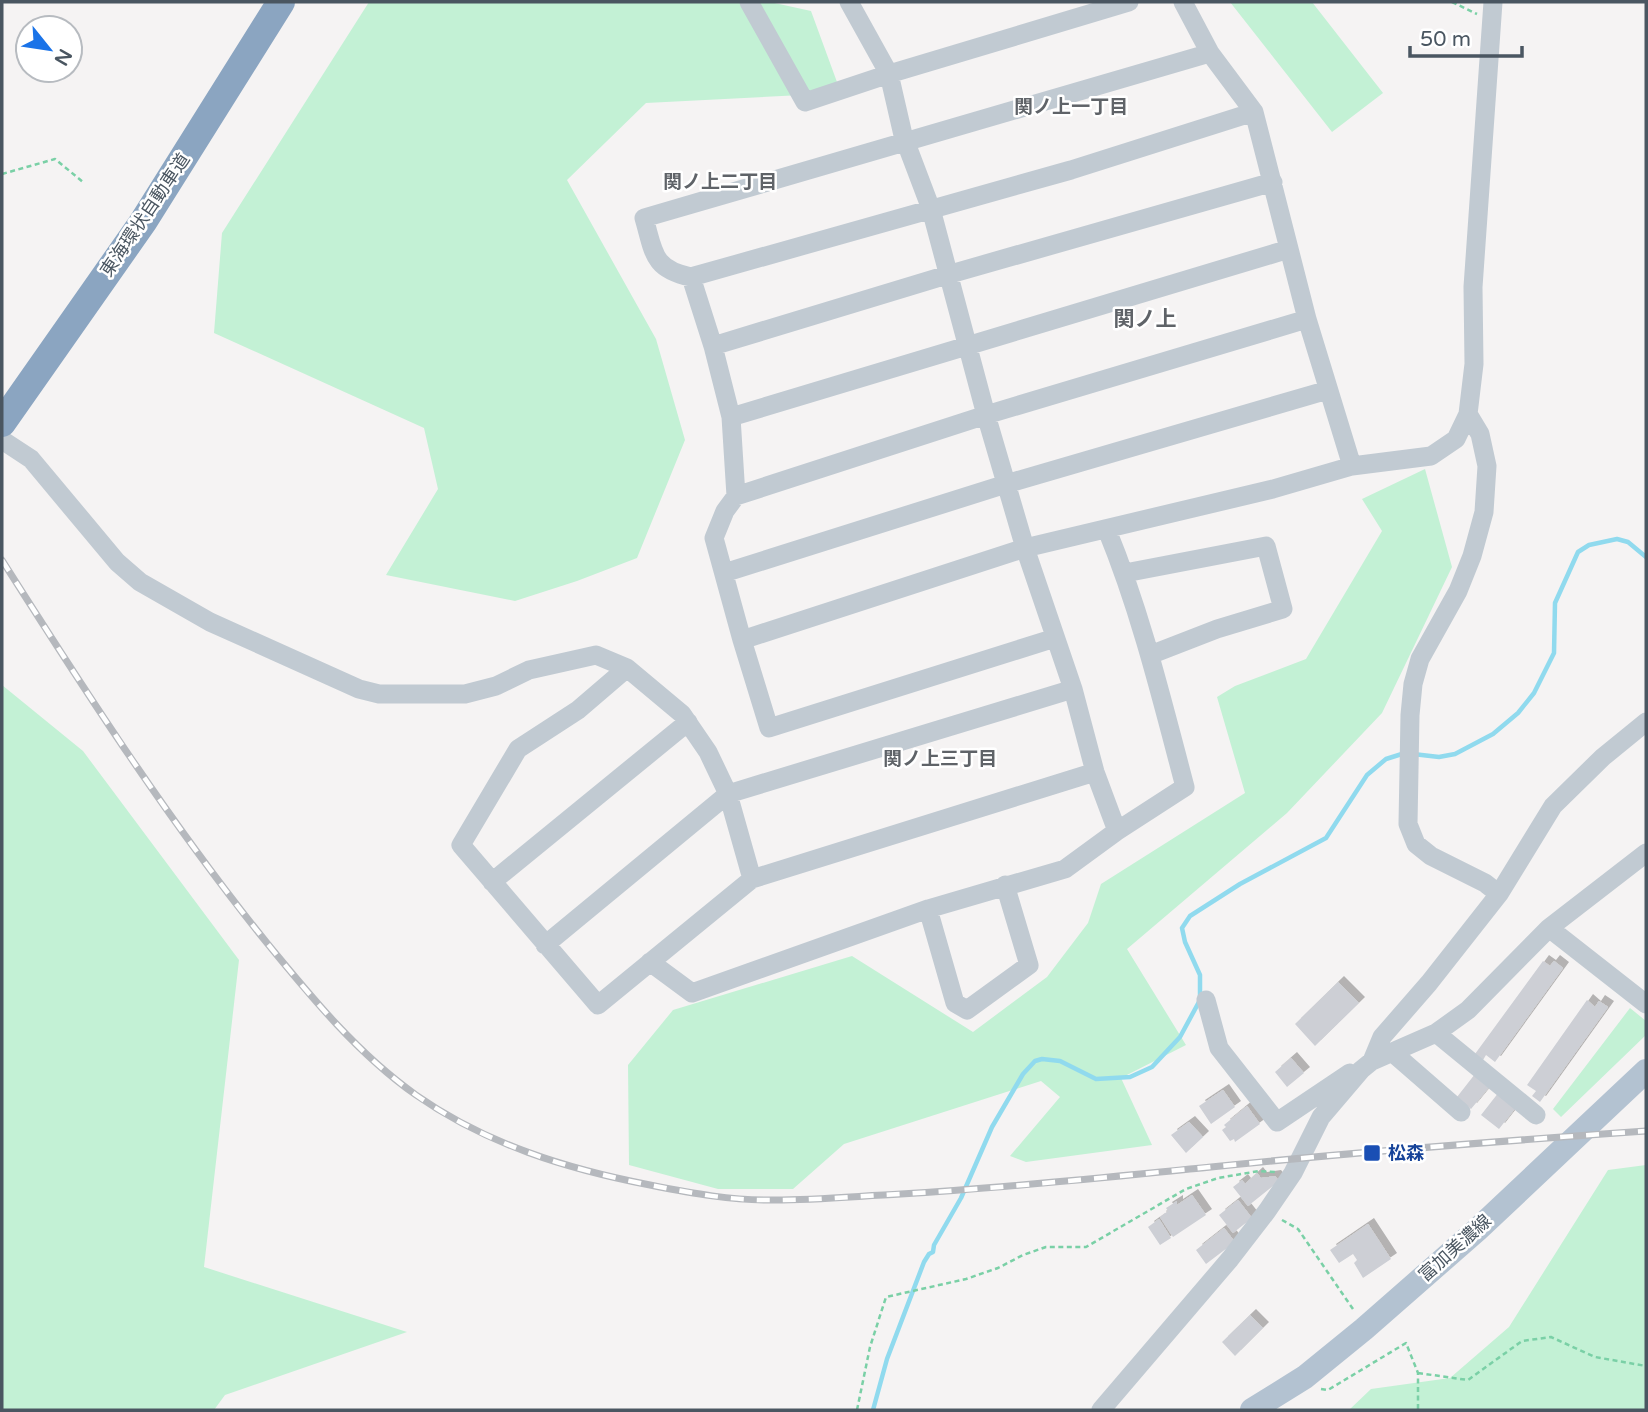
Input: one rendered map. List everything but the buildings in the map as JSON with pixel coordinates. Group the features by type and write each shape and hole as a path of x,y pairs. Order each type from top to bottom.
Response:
{"highway":[{"name":"東海環状自動車道","path":"2,423 143,222 281,2"}],"main road":[{"name":"富加美濃線","path":"1252,1410 1305,1377 1364,1329 1477,1230 1646,1071"}],"street":[{"path":"749,2 804,102 1129,2"},
{"path":"1183,2 1210,53 1254,112 1307,319 1352,466"},
{"path":"852,3 889,74 906,143 931,209 947,275 1025,548 1117,831"},
{"path":"742,640 1025,548 1273,489 1352,466 1431,456 1456,439 1468,414 1474,364 1473,287 1493,11"},
{"path":"1210,53 644,218 656,259 672,273 691,277 1071,170 1254,112"},
{"path":"713,346 947,275 1273,182"},
{"path":"731,417 1289,249"},
{"path":"691,277 713,346 731,417 736,496"},
{"path":"1055,638 769,728 714,538 725,511 736,496 986,415 1307,319"},
{"path":"724,573 1006,484 1328,390"},
{"path":"1468,414 1480,434 1487,466 1484,512 1472,556 1458,591 1420,659 1413,684 1408,824 1416,844 1432,856 1485,883 1499,894"},
{"path":"2,440 31,459 117,562 140,582 210,622 359,689 379,694 465,694 496,686 529,670 596,655 627,668 682,714 708,752 728,794 752,879"},
{"path":"650,962 692,993 928,909 1065,869 1185,787 1150,655 1125,573 1107,530"},
{"path":"1125,573 1266,546 1283,608 1217,629 1150,655"},
{"path":"627,668 578,710 518,749 461,845 598,1006 752,879 1096,772"},
{"path":"545,945 728,794 1073,689"},
{"path":"492,882 688,722"},
{"path":"1101,1410 1230,1259 1267,1211 1293,1173 1321,1117 1366,1065 1382,1037 1429,983 1499,894 1553,806 1603,757 1646,722"},
{"path":"1206,1000 1219,1048 1278,1122 1345,1074 1436,1032 1468,1010 1549,928 1646,853"},
{"path":"928,909 955,1003 967,1010 1029,965 1005,885"},
{"path":"1549,928 1646,1004"},
{"path":"1436,1032 1536,1115"},
{"path":"1392,1052 1461,1111"}],"path":[{"path":"1452,2 1471,12 1493,11"},
{"path":"2,174 55,159 83,182"},
{"path":"857,1410 870,1347 886,1297 988,1272 1046,1247 1086,1247 1186,1189 1218,1178 1259,1171 1293,1173"},
{"path":"1267,1211 1298,1229 1364,1329"},
{"path":"1418,1373 1468,1380 1522,1340 1551,1337 1595,1357 1646,1366"},
{"path":"1305,1377 1316,1389 1328,1390 1406,1343 1418,1373 1418,1410"}],"green space":[{"path":"369,2 770,2 811,11 841,93 646,103 567,180 656,339 685,440 637,558 515,601 386,575 438,489 424,428 214,333 222,233"},
{"path":"1230,2 1312,2 1383,93 1332,132"},
{"path":"1425,469 1452,567 1382,713 1287,813 1127,949 1186,1045 1121,1078 1152,1145 1026,1162 1010,1156 1060,1097 1041,1081 844,1144 793,1189 718,1189 629,1165 628,1065 673,1010 852,956 973,1032 1047,977 1088,923 1101,884 1245,793 1217,697 1235,686 1306,659 1382,531 1362,499"},
{"path":"2,685 83,751 239,960 204,1267 407,1332 225,1395 214,1410 2,1410"},
{"path":"1630,1008 1646,1021 1646,1035 1561,1117 1553,1109"},
{"path":"1646,1165 1646,1410 1349,1410 1371,1389 1450,1378 1509,1327 1608,1170"}],"waterway":[{"path":"1413,754 1439,757 1455,754 1493,734 1518,713 1534,693 1554,653 1555,603 1578,552 1589,545 1617,539 1628,542 1646,557"},
{"path":"873,1410 887,1359 924,1262 933,1252 934,1245 961,1198 992,1127 1023,1074 1035,1061 1042,1059 1060,1061 1096,1079 1130,1077 1152,1067 1180,1037 1200,1000 1200,975 1185,942 1182,928 1190,916 1240,884 1326,838 1367,775 1386,759 1405,753"}],"railway":[{"path":"2,560 162,804 267,943 319,1004 375,1062 416,1095 470,1127 528,1152 619,1179 681,1191 744,1199 791,1200 979,1189 1374,1152 1646,1131"}],"place":[{"name":"松森","path":"1372,1153"}],"district":[{"name":"関ノ上一丁目","path":"1071,106"},
{"name":"関ノ上二丁目","path":"720,181"},
{"name":"関ノ上","path":"1145,319"},
{"name":"関ノ上三丁目","path":"940,758"}]}
